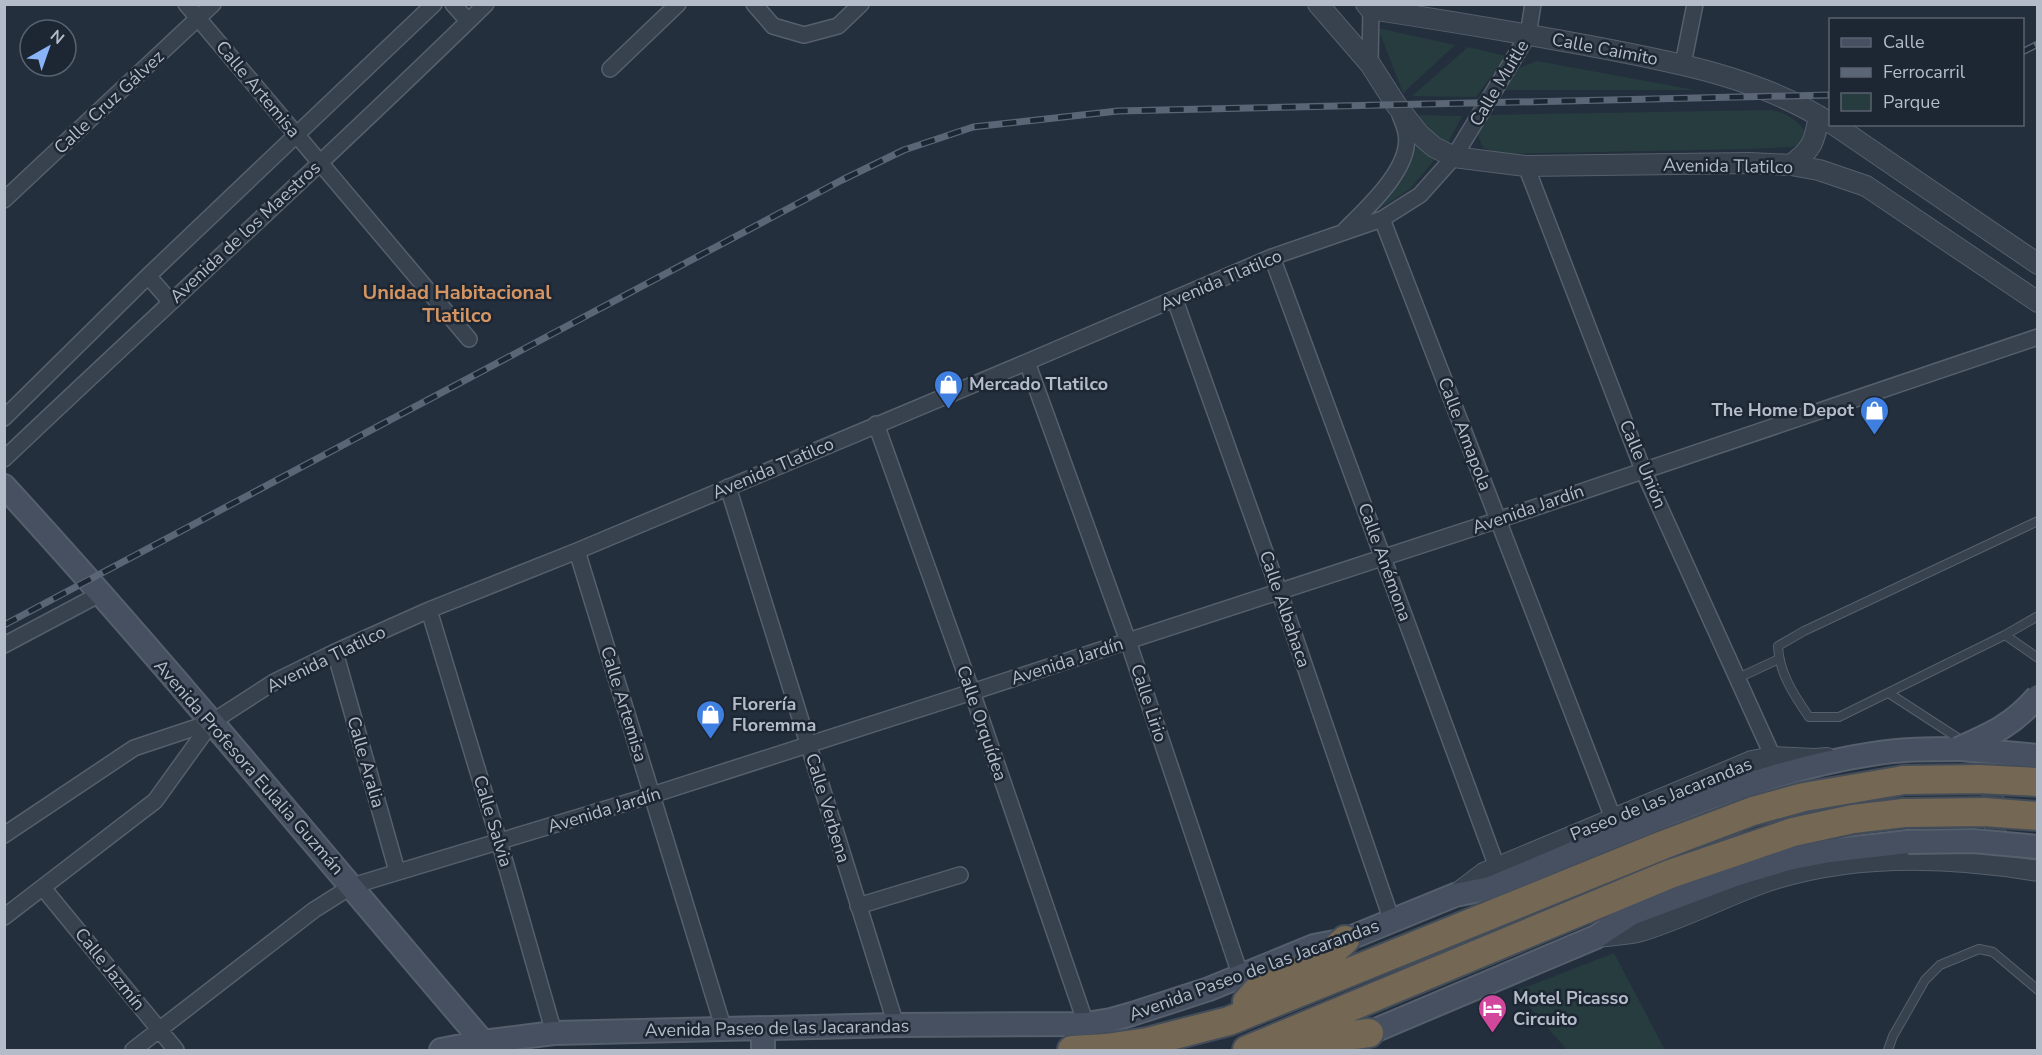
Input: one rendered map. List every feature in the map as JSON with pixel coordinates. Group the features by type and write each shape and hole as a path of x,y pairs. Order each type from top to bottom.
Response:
{"highway":[{"path":"1072,1050 1147,1042 1229,1021 1664,845 1753,811 1804,797 1904,780 1979,779 2036,796"},
{"path":"1247,1050 1670,874 1793,832 1853,819 1904,813 1984,812 2036,796"},
{"path":"1229,1021 1257,991 1323,960 1345,940"},
{"path":"1291,1050 1330,1038 1369,1033"}],"main road":[{"name":"Avenida Profesora Eulalia Guzmán","path":"4,486 84,573 486,1046"},
{"path":"1961,746 2007,726 2025,711 2037,695"},
{"name":"Avenida Paseo de las Jacarandas","path":"441,1050 486,1046 554,1033 724,1030 763,1040 896,1025 1086,1024 1111,1020 1241,977 1314,946 1345,940 1493,878 1764,779 1827,762 1914,749 1961,746 2037,756"},
{"path":"1340,1050 1369,1033 1596,937 1631,914 1738,874 1788,859 1829,851 1908,842 1973,841 2037,847"}],"street":[{"name":"Calle Artemisa","path":"186,4 469,339"},
{"name":"Calle Cruz Gálvez","path":"4,200 213,4"},
{"name":"Avenida de los Maestros","path":"4,418 148,276 434,4"},
{"path":"453,4 468,21"},
{"name":"Avenida de los Maestros","path":"4,459 486,4"},
{"path":"610,69 678,4"},
{"path":"754,4 773,26 804,35 838,26 861,4"},
{"path":"1318,4 1370,64 1397,106"},
{"name":"Calle Muitle","path":"1454,157 1528,35 1533,4"},
{"path":"1683,64 1695,4"},
{"path":"1369,6 1370,64"},
{"name":"Calle Caimito","path":"1369,6 1683,64 1732,79 1781,98 1827,121"},
{"name":"Avenida Tlatilco","path":"1397,106 1419,134 1434,147 1454,157 1526,166 1750,163 1791,165 1819,170 1866,186 2037,302"},
{"name":"Avenida Tlatilco","path":"1344,232 1381,193 1401,164 1406,133 1397,106"},
{"path":"1791,165 1809,151 1815,135 1827,121"},
{"name":"Calle Caimito","path":"1834,126 2037,264"},
{"name":"Avenida Tlatilco","path":"4,835 134,748 212,722 274,682 335,652 429,610 577,551 1175,300 1272,256 1382,219 1420,195 1454,157"},
{"name":"Calle Unión","path":"1526,166 1643,470 1773,757"},
{"name":"Calle Amapola","path":"1382,219 1613,818"},
{"name":"Calle Anémona","path":"1272,256 1383,557 1493,878"},
{"path":"148,276 170,301"},
{"name":"Calle Albahaca","path":"1175,300 1280,591 1392,921"},
{"name":"Avenida Jardín","path":"133,1050 314,910 352,886 652,795 972,692 1498,520 2037,337"},
{"name":"Calle Lirio","path":"1027,362 1128,641 1241,977"},
{"name":"Calle Orquídea","path":"876,424 972,692 1086,1024"},
{"name":"Calle Verbena","path":"728,487 896,1025"},
{"name":"Calle Artemisa","path":"577,551 724,1030"},
{"path":"4,645 100,594"},
{"name":"Calle Salvia","path":"429,610 554,1033"},
{"name":"Calle Aralia","path":"335,652 397,871"},
{"path":"1989,739 2006,730 2037,695"},
{"name":"Avenida Tlatilco","path":"4,917 155,801 212,722"},
{"path":"1989,739 2036,796"},
{"path":"1989,739 1996,845 2000,855 2010,866"},
{"name":"Paseo de las Jacarandas","path":"1493,878 1613,818 1752,761 1773,757 1815,759 1961,746 1989,739"},
{"path":"2037,756 2034,766 2037,829"},
{"path":"1596,937 1640,931 1766,882 1791,874 1822,869 1900,860 1978,862 2037,871"},
{"path":"858,906 960,875"},
{"name":"Calle Jazmín","path":"43,888 176,1050"}],"lane":[{"path":"2037,521 1804,631 1778,646 1779,659 1789,687 1809,717 1839,717 1890,694 2037,616"},
{"path":"2005,635 2037,658"},
{"path":"1738,678 1779,659"},
{"path":"1890,694 1961,746"},
{"path":"1888,1050 1893,1036 1924,980 1940,965 1979,949 1993,952 2037,990"}],"green space":[{"path":"1378,28 1455,45 1403,93"},
{"path":"1468,47 1506,56 1476,97 1412,96"},
{"path":"1537,61 1695,90 1502,90 1514,70"},
{"path":"1770,110 1785,114 1802,127 1805,131 1800,144 1791,147 1749,149 1502,154 1483,148 1477,133 1488,115"},
{"path":"1417,115 1462,116 1448,143 1429,131"},
{"path":"1418,142 1437,157 1410,189 1376,211 1403,175"},
{"path":"1614,953 1665,1050 1567,1050 1516,991"}],"railway":[{"path":"2024,51 2038,44"},
{"path":"4,625 842,180 904,150 973,127 1118,111 1829,95"}],"place":[{"name":"Mercado Tlatilco","path":"948,410"},
{"name":"The Home Depot","path":"1875,436"},
{"name":"Florería Floremma","path":"711,740"},
{"name":"Motel Picasso Circuito","path":"1492,1034"}],"district":[{"name":"Unidad Habitacional Tlatilco","path":"457,304"}]}
